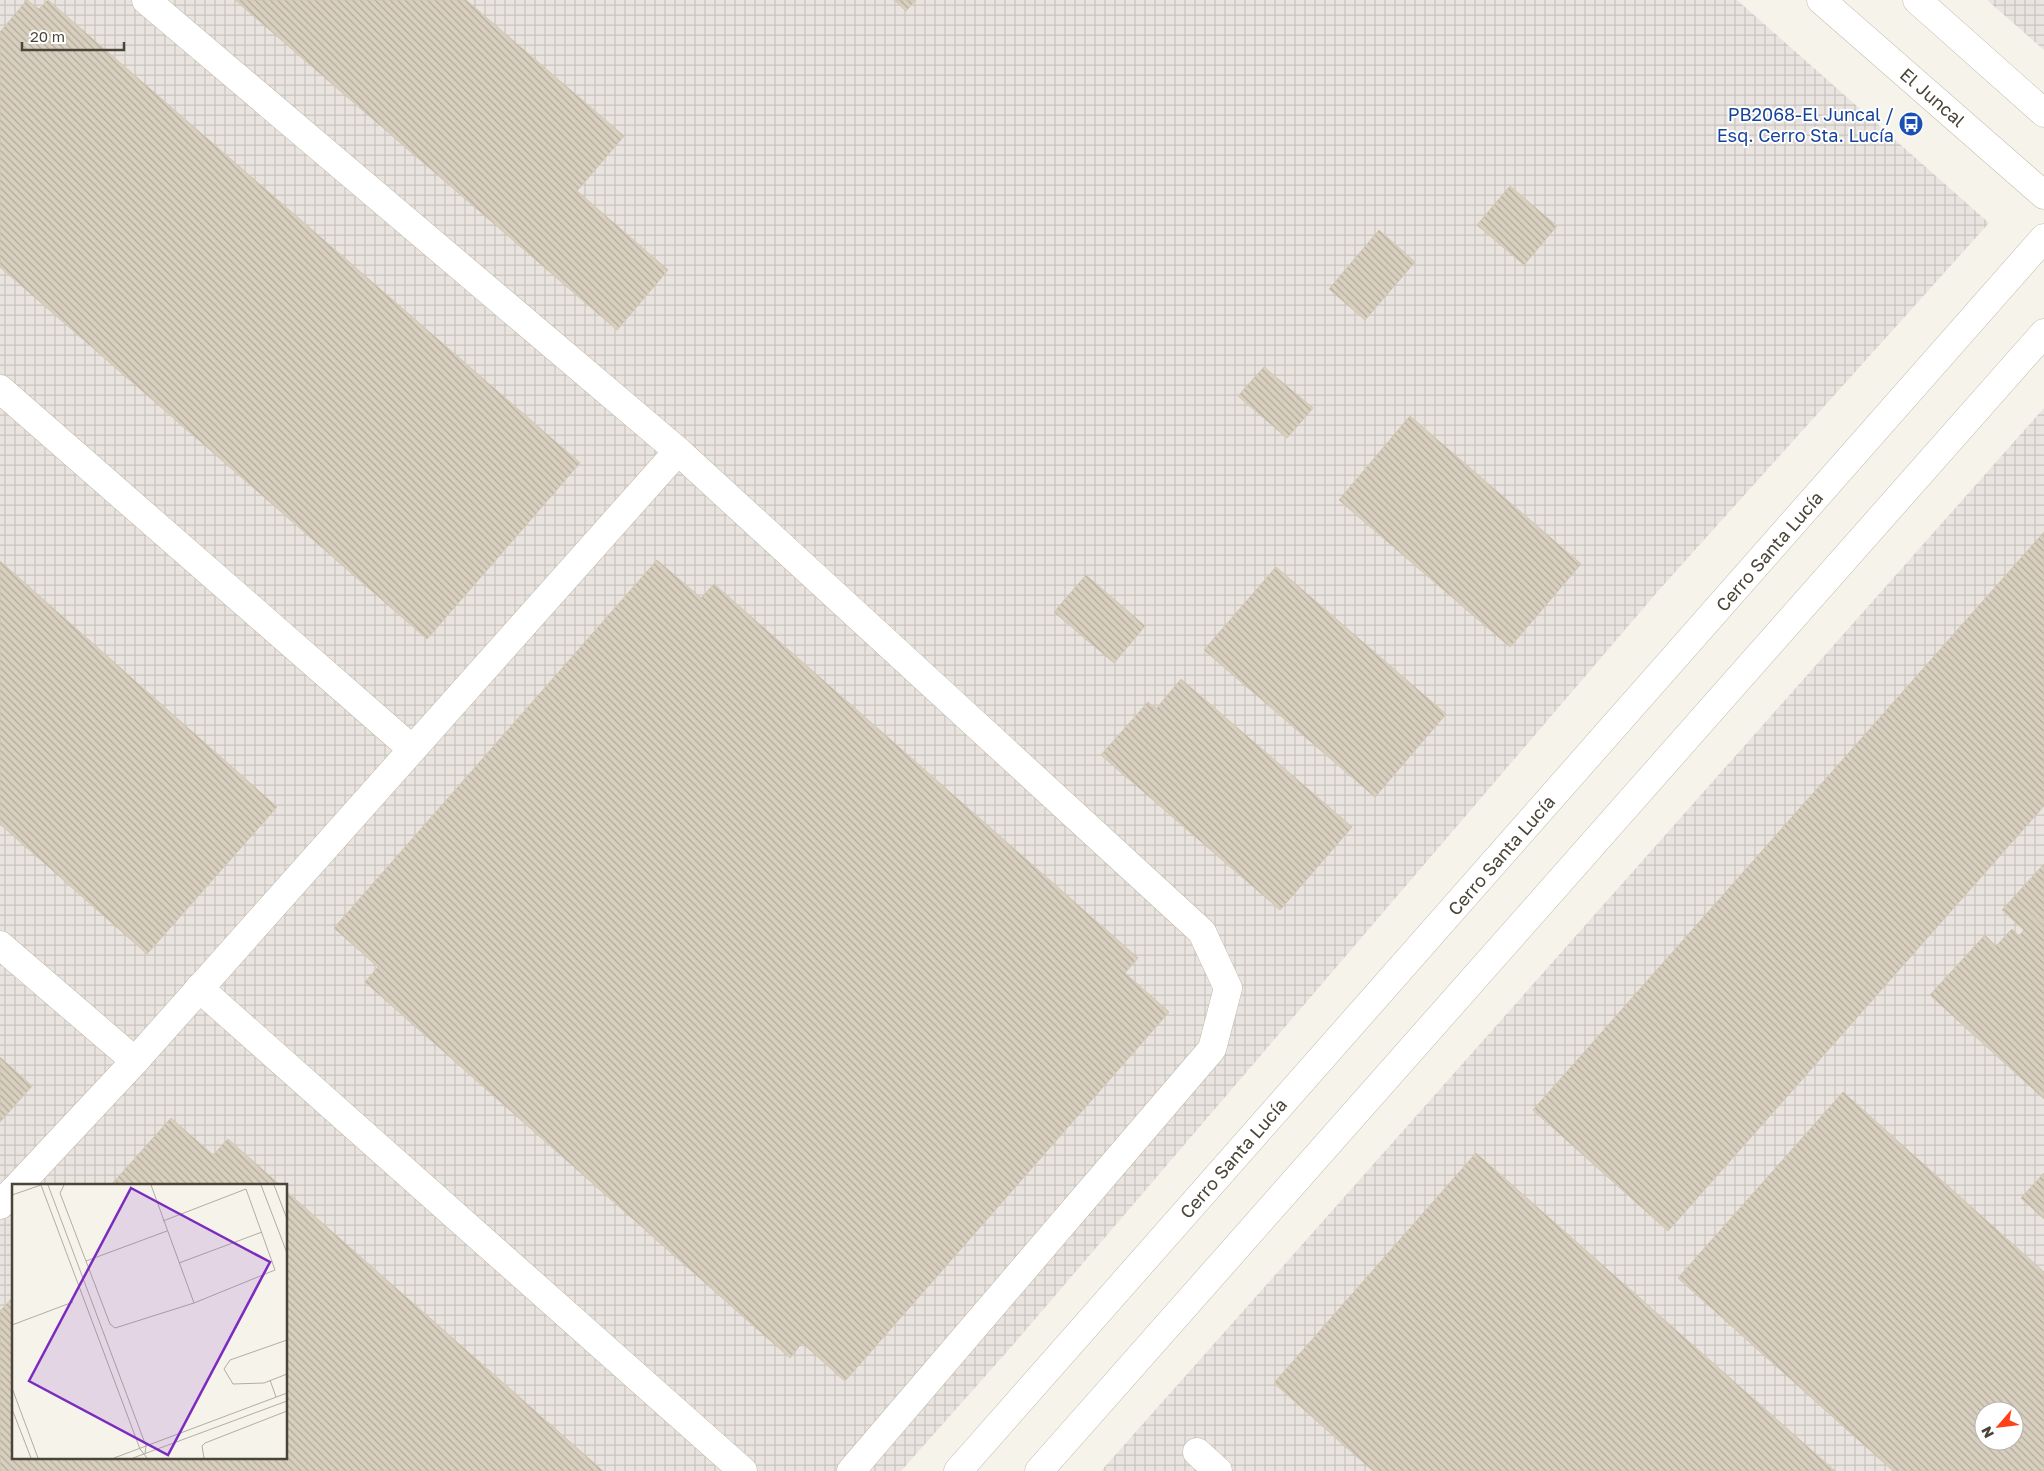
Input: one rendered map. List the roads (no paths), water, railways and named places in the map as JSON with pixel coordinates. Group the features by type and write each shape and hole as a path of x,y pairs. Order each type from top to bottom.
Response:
{"street":[{"path":"146,0 678,451 1202,932 1228,988 1212,1049 850,1471"},
{"name":"El Juncal","path":"1821,0 2044,194"},
{"path":"1917,0 2044,113"},
{"name":"Cerro Santa Lucía","path":"958,1471 2044,238"},
{"path":"1039,1471 2044,333"},
{"path":"0,389 412,749"},
{"path":"20,1184 135,1061 678,451"},
{"path":"0,944 135,1061"},
{"path":"199,988 743,1471"},
{"path":"0,1205 12,1192"},
{"path":"1197,1452 1218,1471"}],"place":[{"name":"PB2068-El Juncal / Esq. Cerro Sta. Lucía","path":"1911,124"}]}
